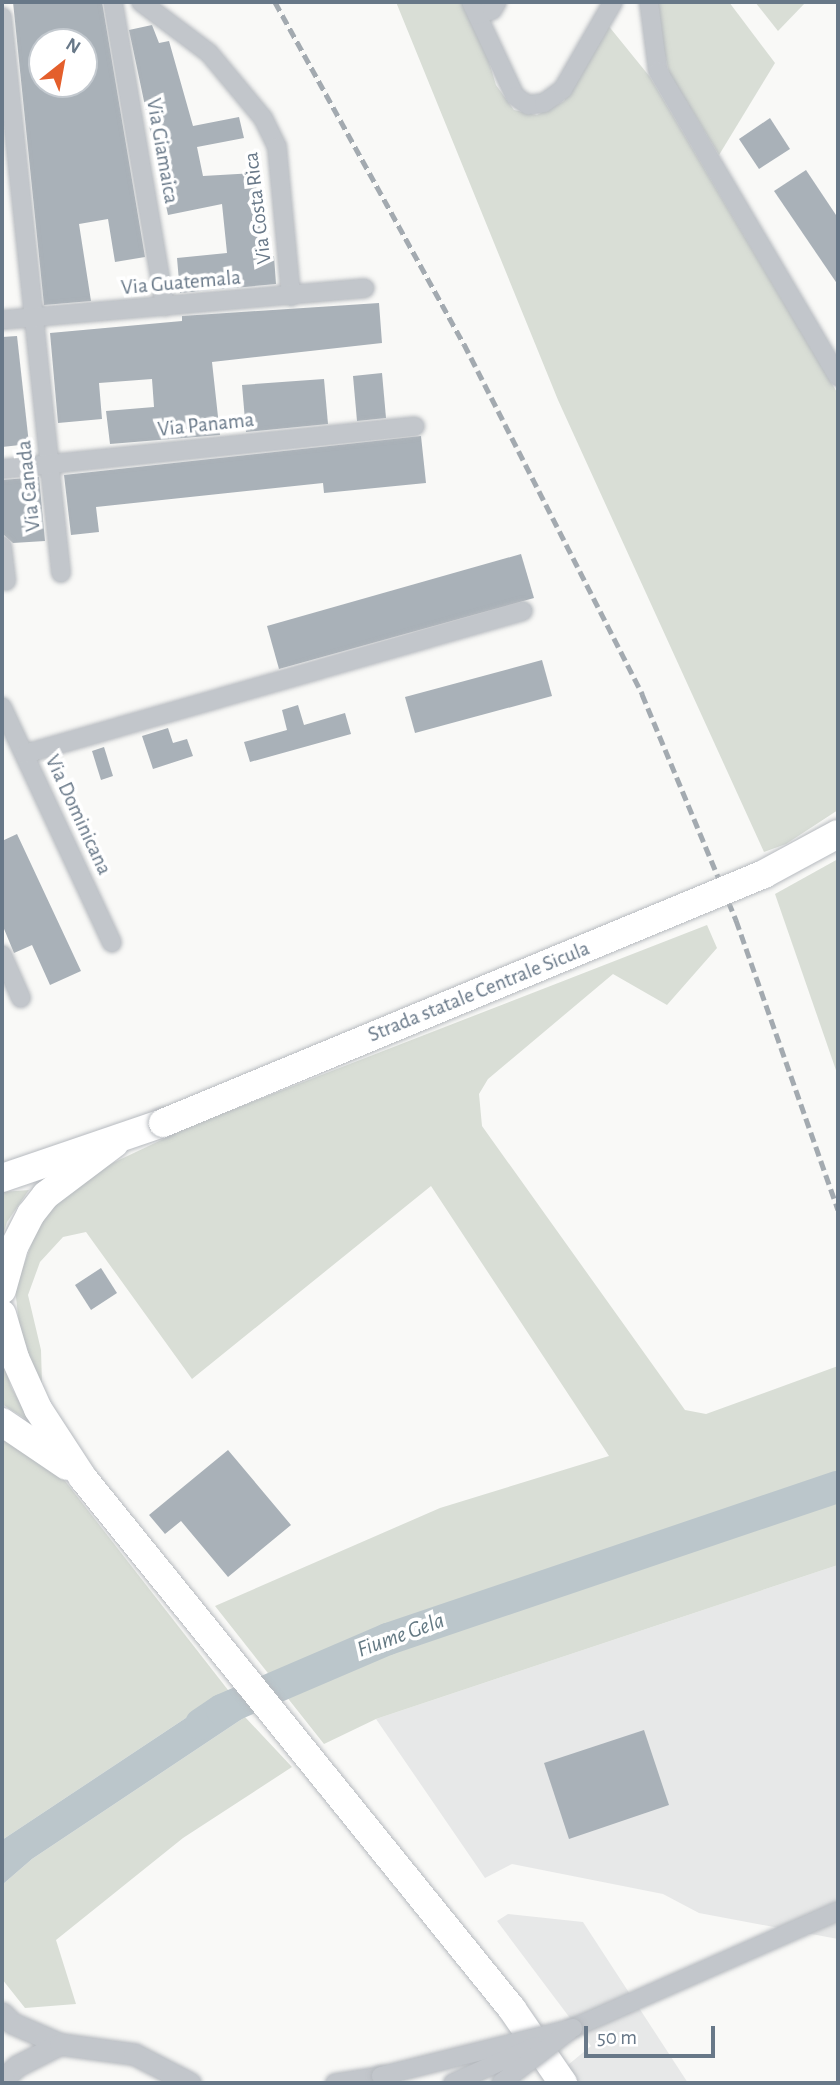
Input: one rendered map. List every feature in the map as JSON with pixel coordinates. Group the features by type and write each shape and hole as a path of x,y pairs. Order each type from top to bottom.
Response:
{"main road":[{"name":"Strada statale Centrale Sicula","path":"2,1178 115,1143 163,1124 764,874 838,834"},
{"name":"Strada statale Centrale Sicula","path":"2,1290 14,1247 31,1214 46,1195 115,1143"},
{"path":"2,1314 15,1358 38,1409 83,1478 512,2009 563,2083"},
{"path":"2,1422 83,1478"}],"street":[{"name":"Via Giamaica","path":"113,2 165,307"},
{"name":"Via Costa Rica","path":"141,2 209,52 262,118 277,147 290,296"},
{"path":"474,8 492,10 497,2"},
{"path":"474,8 514,96 528,105 544,103 563,89 613,2"},
{"path":"649,2 658,71 838,377"},
{"name":"Via Canada","path":"2,18 61,573"},
{"name":"Via Guatemala","path":"2,320 365,288"},
{"name":"Via Panama","path":"2,469 415,426"},
{"path":"2,546 6,581"},
{"path":"15,747 523,611"},
{"name":"Via Dominicana","path":"2,708 15,747 112,943"},
{"path":"2,956 21,998"},
{"path":"453,2083 838,1911"},
{"path":"2,2013 12,2023 60,2044 134,2054 190,2083"},
{"path":"335,2083 381,2076 573,2028"},
{"path":"501,2083 573,2028"},
{"path":"2,2080 17,2066 60,2044"}],"shaded area":[{"path":"396,2 471,2 496,85 514,110 537,115 564,101 607,24 650,77 838,394 838,810 786,844 764,852 558,400"},
{"path":"653,2 729,2 775,63 719,155 669,73"},
{"path":"755,2 806,2 778,31"},
{"path":"838,859 838,1076 775,894"},
{"path":"707,925 717,948 667,1005 613,974 488,1079 479,1094 482,1126 685,1410 706,1414 838,1366 838,1565 376,1719 324,1744 215,1606 440,1508 609,1456 431,1186 192,1379 86,1232 63,1237 40,1262 28,1295 41,1350 42,1384 21,1340 15,1289 36,1232 55,1201 100,1169 193,1125"},
{"path":"29,1190 7,1222 2,1238 2,1192"},
{"path":"2,1358 11,1387 32,1423 2,1404"},
{"path":"2,1436 62,1477 228,1690 2,1840"},
{"path":"838,1565 838,1939 699,1913 663,1894 512,1864 485,1878 376,1719"},
{"path":"228,1690 245,1717 32,1859 2,1885 2,1840"},
{"path":"245,1717 292,1767 183,1838 56,1940 76,2004 25,2008 2,1979 2,1885 32,1859"},
{"path":"508,1914 583,1922 688,2083 546,2083 591,2046 497,1921"}],"building":[{"path":"13,2 102,2 145,257 115,262 108,219 79,224 91,301 44,305"},
{"path":"152,25 159,43 169,41 193,126 239,117 244,138 197,147 203,176 255,173 263,257 274,256 276,284 180,293 177,258 227,253 222,204 168,215 129,30"},
{"path":"770,118 790,149 759,169 739,139"},
{"path":"806,170 838,218 838,285 774,191"},
{"path":"379,303 382,343 212,362 220,435 110,444 106,411 154,407 152,379 99,383 102,419 58,423 50,333 182,321 182,316"},
{"path":"17,336 29,444 2,447 2,337"},
{"path":"382,373 386,418 357,421 353,376"},
{"path":"324,379 328,424 246,432 242,385"},
{"path":"421,436 426,483 324,493 323,483 96,507 99,532 71,535 64,475"},
{"path":"39,477 45,541 13,543 4,535 2,480"},
{"path":"521,554 534,598 279,669 267,626"},
{"path":"542,660 552,696 415,733 405,697"},
{"path":"298,705 304,725 345,713 351,734 250,762 244,742 287,730 282,710"},
{"path":"168,728 173,743 187,739 193,756 153,769 142,736"},
{"path":"104,747 113,776 101,780 92,751"},
{"path":"17,834 81,971 50,985 32,945 14,953 2,924 2,841"},
{"path":"101,1268 117,1293 91,1310 75,1285"},
{"path":"228,1450 291,1525 228,1577 181,1521 165,1534 149,1515"},
{"path":"644,1730 669,1805 569,1839 544,1763"}],"waterway":[{"name":"Fiume Gela","path":"201,1724 222,1710 388,1639 838,1487"}],"railway":[{"path":"275,2 464,344 642,694 736,920 838,1210"}]}
